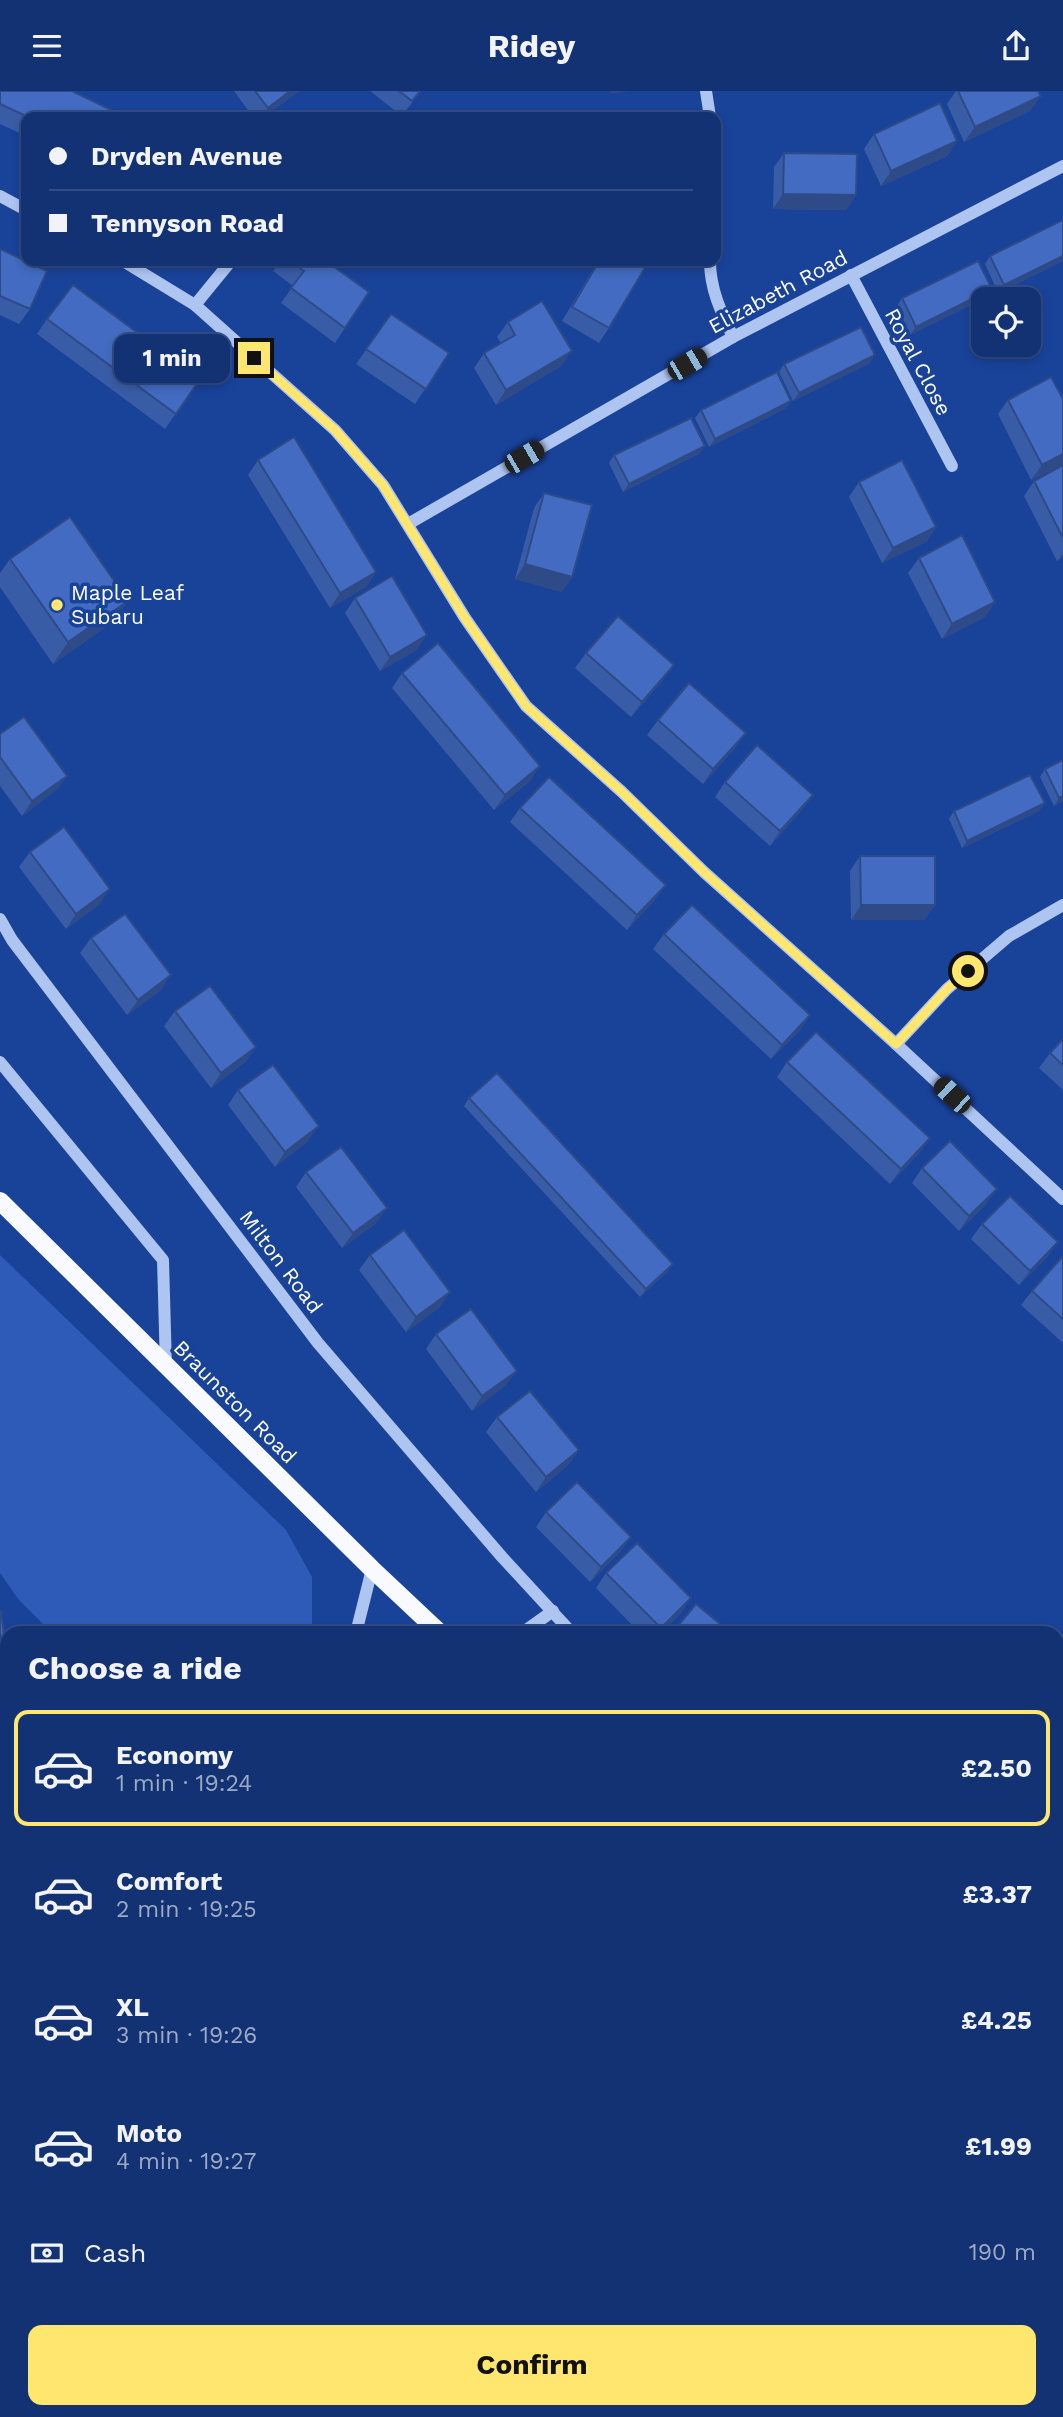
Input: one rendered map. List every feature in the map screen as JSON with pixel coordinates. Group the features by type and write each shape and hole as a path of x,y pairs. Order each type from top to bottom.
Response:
{"main road":[{"name":"Braunston Road","path":"0,1201 433,1626"}],"street":[{"path":"706,91 709,112"},
{"name":"Elizabeth Road","path":"408,524 733,337 1063,166"},
{"path":"0,196 21,207"},
{"path":"131,266 195,305 335,430 383,485 465,618 526,706 1063,1199"},
{"path":"195,305 228,266"},
{"path":"710,266 717,304 733,337"},
{"name":"Royal Close","path":"850,275 952,466"},
{"path":"896,1044 947,989 1009,936 1063,905"},
{"name":"Milton Road","path":"0,919 12,940 318,1343 502,1557 566,1626"},
{"path":"0,1062 163,1260 166,1367"},
{"path":"358,1626 372,1569"},
{"path":"532,1626 553,1611"}],"shaded area":[{"path":"0,1255 286,1530 312,1577 312,1626 45,1626 19,1600 0,1573"}],"building":[{"path":"0,91 72,91 116,112 21,114 0,104"},
{"path":"255,91 290,91 268,108"},
{"path":"399,91 420,91 412,101"},
{"path":"958,91 1038,91 1041,96 975,127"},
{"path":"940,103 957,141 891,171 874,134"},
{"path":"784,153 857,154 856,195 783,194"},
{"path":"1063,220 1063,256 1004,285 990,256"},
{"path":"0,249 21,259 21,266 36,266 47,271 30,309 0,296"},
{"path":"978,261 991,287 971,287 971,300 916,327 902,298"},
{"path":"297,266 333,266 369,292 345,328 291,288 304,271"},
{"path":"596,266 646,266 609,328 572,307"},
{"path":"73,285 200,379 176,414 47,319"},
{"path":"542,301 572,351 506,390 484,353 515,335 508,322"},
{"path":"391,314 449,353 426,389 366,349"},
{"path":"861,327 875,355 799,393 784,364"},
{"path":"777,372 791,401 715,439 701,410"},
{"path":"1051,377 1063,399 1063,454 1042,465 1008,400"},
{"path":"691,418 705,446 629,484 614,455"},
{"path":"294,437 376,572 340,593 258,460"},
{"path":"902,460 936,527 893,548 859,482"},
{"path":"1063,465 1063,538 1034,481"},
{"path":"544,493 592,505 572,577 525,564"},
{"name":"Maple Leaf Subaru","path":"70,517 128,601 68,642 10,559"},
{"path":"962,535 995,602 952,624 919,558"},
{"path":"392,576 427,635 390,657 355,598"},
{"path":"618,616 674,665 642,702 586,653"},
{"path":"438,643 540,766 505,795 402,673"},
{"path":"689,683 746,733 713,769 658,720"},
{"path":"24,717 67,776 32,801 0,757 0,734"},
{"path":"757,745 813,795 780,831 725,782"},
{"path":"1063,760 1063,796 1059,798 1045,769"},
{"path":"1030,775 1045,803 967,841 954,811"},
{"path":"549,777 666,885 637,915 520,808"},
{"path":"64,827 110,889 76,914 30,852"},
{"path":"860,856 935,856 935,905 861,905"},
{"path":"692,905 810,1015 782,1045 664,934"},
{"path":"125,914 171,975 138,1000 91,938"},
{"path":"210,986 256,1047 221,1073 175,1011"},
{"path":"816,1032 930,1138 901,1169 787,1062"},
{"path":"1063,1039 1063,1065 1050,1053"},
{"path":"273,1065 319,1126 285,1152 238,1090"},
{"path":"497,1073 673,1264 646,1289 469,1098"},
{"path":"950,1141 997,1189 969,1216 922,1168"},
{"path":"341,1147 387,1208 353,1233 306,1172"},
{"path":"1010,1196 1058,1242 1030,1271 982,1224"},
{"path":"404,1230 450,1292 416,1317 370,1255"},
{"path":"1063,1258 1063,1319 1032,1291"},
{"path":"471,1309 517,1371 482,1396 436,1334"},
{"path":"530,1391 579,1450 546,1477 497,1417"},
{"path":"577,1482 631,1537 601,1567 546,1512"},
{"path":"637,1543 691,1598 663,1626 659,1626 606,1573"},
{"path":"696,1604 723,1626 678,1626"}],"place":[{"name":"Maple Leaf Subaru","path":"57,605"}],"route":[{"path":"254,358 335,430 383,485 465,618 526,706 622,792 704,872 896,1044 947,989 968,971"}]}
